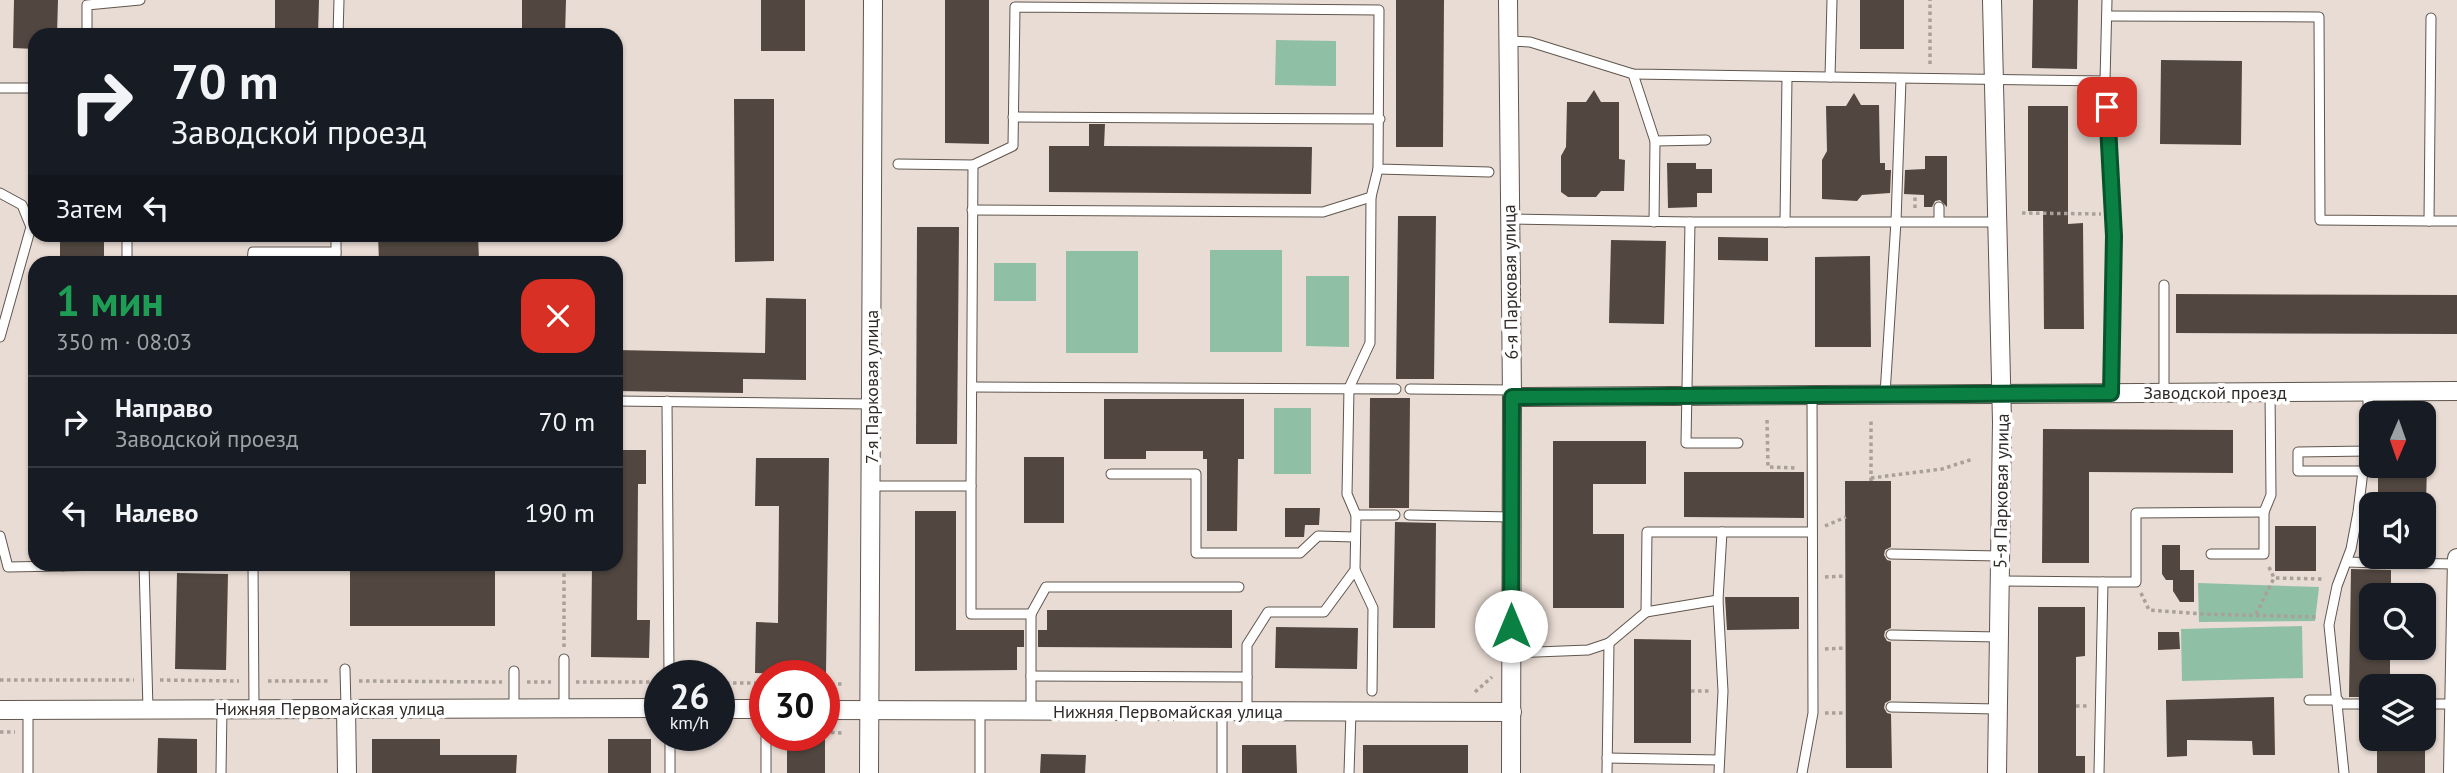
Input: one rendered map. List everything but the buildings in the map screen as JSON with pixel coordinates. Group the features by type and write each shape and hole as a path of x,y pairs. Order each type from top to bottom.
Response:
{"street":[{"name":"7-я Парковая улица","path":"869,773 873,0"},
{"name":"6-я Парковая улица","path":"1508,0 1512,393 1511,773"},
{"name":"5-я Парковая улица","path":"1992,0 2001,393 1997,773"},
{"name":"Заводской проезд","path":"1512,393 1686,395 2457,391"},
{"path":"2453,773 2457,558"},
{"path":"346,708 347,773"},
{"name":"Нижняя Первомайская улица","path":"0,710 644,708"},
{"name":"Нижняя Первомайская улица","path":"840,710 1511,712"}],"lane":[{"path":"87,28 87,5 140,0"},
{"path":"338,28 339,0"},
{"path":"1830,78 1832,0"},
{"path":"2107,0 2105,81 2113,214 2111,393"},
{"path":"898,164 973,165 1013,146 1015,7 1198,4 1379,10 1380,119 1378,169 1371,197 1370,342 1349,388 1347,494 1356,515 1355,570 1373,608 1372,691"},
{"path":"2107,16 2319,17 2320,220 2457,221"},
{"path":"2429,221 2431,18"},
{"path":"1509,41 1530,42 1633,74 2105,81"},
{"path":"1633,74 1655,141 1654,222"},
{"path":"1785,222 1787,77"},
{"path":"1885,394 1896,221 1901,79"},
{"path":"0,88 28,88"},
{"path":"1013,117 1380,119"},
{"path":"1655,141 1706,140"},
{"path":"973,165 971,614 1031,614"},
{"path":"1378,169 1489,172"},
{"path":"0,193 22,205 28,220"},
{"path":"972,210 1322,212 1371,197"},
{"path":"1939,207 1939,221"},
{"path":"1509,219 1654,222 1996,222"},
{"path":"1690,222 1686,443 1738,443"},
{"path":"0,337 28,238"},
{"path":"336,242 336,256"},
{"path":"253,256 253,252 336,252"},
{"path":"2164,285 2164,393"},
{"path":"972,387 1396,389"},
{"path":"1410,389 1512,393"},
{"path":"2368,391 2368,401"},
{"path":"2211,554 2264,554 2264,512 2271,495 2270,392"},
{"path":"1802,773 1812,713 1812,394"},
{"path":"623,401 870,404"},
{"path":"667,401 669,660"},
{"path":"2359,451 2298,452 2298,471 2359,471"},
{"path":"1111,474 1196,474 1196,553 1300,554 1318,536 1355,537"},
{"path":"2344,773 2339,702 2330,648 2330,620 2347,562 2362,478"},
{"path":"870,486 971,486"},
{"path":"2000,581 2136,582 2136,513 2264,512"},
{"path":"1356,515 1395,515"},
{"path":"1409,515 1511,517"},
{"path":"1646,612 1647,532 1812,531"},
{"path":"1718,773 1723,691 1718,600 1722,533"},
{"path":"0,536 8,567 28,566"},
{"path":"1891,554 2000,556"},
{"path":"2347,562 2457,564"},
{"path":"1247,711 1247,645 1268,612 1324,612 1355,570"},
{"path":"144,571 148,709"},
{"path":"253,571 254,708"},
{"path":"2099,773 2103,582"},
{"path":"1031,711 1031,614 1046,587 1239,587"},
{"path":"1511,653 1588,650 1609,643 1646,612 1718,600"},
{"path":"1891,635 1999,637"},
{"path":"1606,773 1609,643"},
{"path":"564,659 564,708"},
{"path":"345,669 346,708"},
{"path":"514,671 514,708"},
{"path":"1031,676 1247,677"},
{"path":"2309,700 2359,703"},
{"path":"2436,704 2454,704"},
{"path":"1891,707 1998,709"},
{"path":"221,773 222,708"},
{"path":"28,710 28,773"},
{"path":"980,711 980,773"},
{"path":"1222,712 1222,773"},
{"path":"1349,773 1351,712"},
{"path":"670,751 670,773"},
{"path":"766,751 766,773"},
{"path":"1607,758 1719,760"}],"path":[{"path":"1930,0 1930,79"},
{"path":"2022,213 2113,214"},
{"path":"1871,418 1871,479 1941,469 1973,459"},
{"path":"1767,420 1768,467 1812,468"},
{"path":"2256,614 2274,578 2264,554"},
{"path":"564,571 564,659"},
{"path":"2274,578 2340,579"},
{"path":"2136,582 2149,610 2203,614 2312,615 2330,620"},
{"path":"1475,692 1492,678 1492,665"}],"green space":[{"path":"1276,40 1336,41 1336,86 1275,85"},
{"path":"1210,250 1282,250 1282,352 1210,352"},
{"path":"1066,251 1138,251 1138,353 1066,353"},
{"path":"994,263 1036,263 1036,301 994,301"},
{"path":"1306,276 1349,276 1349,347 1306,346"},
{"path":"1274,408 1311,408 1311,474 1274,474"},
{"path":"2198,583 2319,587 2315,621 2199,622"},
{"path":"2302,626 2303,678 2182,681 2181,629"}],"route":[{"path":"1511,626 1512,397 2111,393 2114,236 2107,107"}]}
